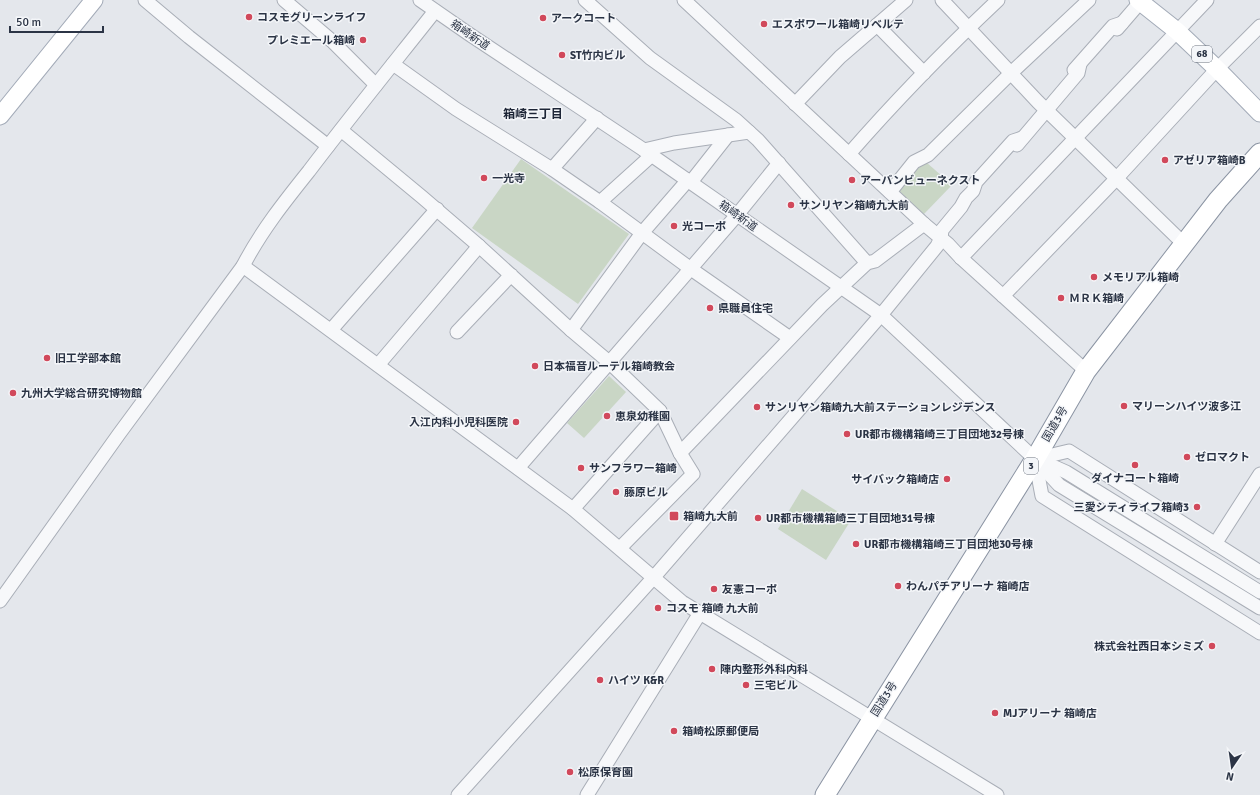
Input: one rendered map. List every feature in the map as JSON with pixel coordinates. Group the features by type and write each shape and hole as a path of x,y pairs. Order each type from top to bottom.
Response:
{"highway":[{"name":"国道3号","path":"825,795 1035,459 1086,371 1218,200 1260,153"}],"main road":[{"path":"0,116 94,0"},
{"name":"68","path":"1140,1 1177,31 1218,69 1260,113"}],"street":[{"path":"145,0 189,37 328,146"},
{"path":"284,0 332,42 376,85"},
{"name":"箱崎新道","path":"420,0 648,152 882,315 1035,459 1059,485 1254,593 1260,608"},
{"path":"584,0 650,58 736,120 758,140 867,263"},
{"path":"684,0 924,224 1086,371"},
{"path":"795,104 840,57 906,0"},
{"path":"942,0 1010,74 1074,139 1184,244"},
{"path":"849,154 882,115 968,28 998,0"},
{"path":"890,192 914,162 928,155 1010,74 1089,0"},
{"path":"961,258 1207,0"},
{"path":"458,795 654,577 882,315 937,246 941,238 942,230 962,208 966,198 973,191 976,182 1000,155 1010,152 1064,90 1064,82 1100,39 1113,26 1122,23 1140,1"},
{"path":"0,601 123,427 243,266 259,238 270,223 328,146 435,11"},
{"path":"877,25 924,73"},
{"path":"1003,296 1260,26"},
{"path":"393,64 456,109 552,169 600,202 691,269 790,338"},
{"path":"552,169 597,118"},
{"path":"341,130 437,209 571,330 609,362 660,411 680,453 693,474 620,548"},
{"path":"600,202 648,152 674,143 749,132"},
{"path":"571,330 642,233 728,135"},
{"path":"518,468 691,269 779,164"},
{"path":"331,330 437,209"},
{"path":"680,453 841,286 867,263 875,261 924,224"},
{"path":"378,365 479,246"},
{"path":"243,266 573,508 682,602 997,795"},
{"path":"457,332 511,275"},
{"path":"573,508 660,411"},
{"path":"1260,572 1070,451 1035,459 1042,496 1260,633"},
{"path":"1215,544 1259,478"},
{"path":"587,795 700,613"}],"green space":[{"path":"521,159 629,234 578,304 472,228"},
{"path":"926,162 952,185 924,214 896,189 906,178"},
{"path":"609,376 626,392 584,438 567,423"},
{"path":"802,489 851,520 826,560 778,529"}],"place":[{"name":"コスモグリーンライフ","path":"249,17"},
{"name":"アークコート","path":"543,18"},
{"name":"エスポワール箱崎リベルテ","path":"764,24"},
{"name":"プレミエール箱崎","path":"363,40"},
{"name":"ST竹内ビル","path":"562,55"},
{"name":"アゼリア箱崎B","path":"1165,160"},
{"name":"一光寺","path":"484,178"},
{"name":"アーバンビューネクスト","path":"852,180"},
{"name":"サンリヤン箱崎九大前","path":"791,205"},
{"name":"光コーポ","path":"674,226"},
{"name":"メモリアル箱崎","path":"1094,277"},
{"name":"ＭＲＫ箱崎","path":"1061,298"},
{"name":"県職員住宅","path":"710,308"},
{"name":"旧工学部本館","path":"47,358"},
{"name":"日本福音ルーテル箱崎教会","path":"535,366"},
{"name":"九州大学総合研究博物館","path":"13,393"},
{"name":"マリーンハイツ波多江","path":"1124,406"},
{"name":"サンリヤン箱崎九大前ステーションレジデンス","path":"757,407"},
{"name":"恵泉幼稚園","path":"607,416"},
{"name":"入江内科小児科医院","path":"516,422"},
{"name":"UR都市機構箱崎三丁目団地32号棟","path":"847,434"},
{"name":"ゼロマクト","path":"1187,457"},
{"name":"ダイナコート箱崎","path":"1135,465"},
{"name":"サンフラワー箱崎","path":"581,468"},
{"name":"サイバック箱崎店","path":"947,479"},
{"name":"藤原ビル","path":"616,492"},
{"name":"三愛シティライフ箱崎3","path":"1197,507"},
{"name":"箱崎九大前","path":"674,516"},
{"name":"UR都市機構箱崎三丁目団地31号棟","path":"758,518"},
{"name":"UR都市機構箱崎三丁目団地30号棟","path":"856,544"},
{"name":"わんパチアリーナ 箱崎店","path":"898,586"},
{"name":"友憲コーポ","path":"714,589"},
{"name":"コスモ 箱崎 九大前","path":"658,608"},
{"name":"株式会社西日本シミズ","path":"1212,646"},
{"name":"陣内整形外科内科","path":"712,669"},
{"name":"ハイツ K&R","path":"600,680"},
{"name":"三宅ビル","path":"746,685"},
{"name":"MJアリーナ 箱崎店","path":"995,713"},
{"name":"箱崎松原郵便局","path":"674,731"},
{"name":"松原保育園","path":"570,772"}],"district":[{"name":"箱崎三丁目","path":"533,114"}]}
